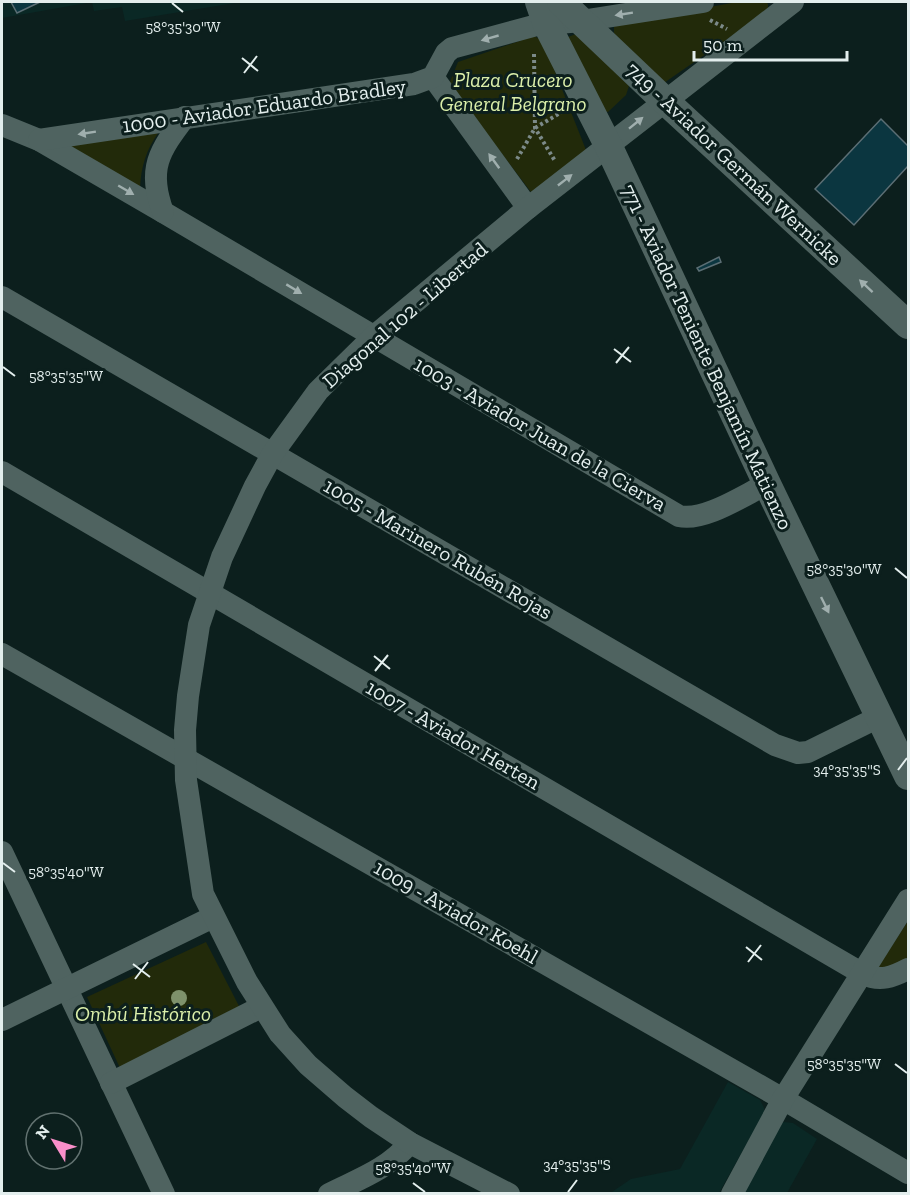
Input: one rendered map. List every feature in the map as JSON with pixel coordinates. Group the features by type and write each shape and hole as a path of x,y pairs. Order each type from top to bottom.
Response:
{"street":[{"path":"581,21 703,2"},
{"name":"Diagonal 102 - Libertad","path":"509,1194 410,1143 371,1117 324,1080 280,1034 261,1007 203,894 186,780 185,758 185,730 193,656 210,593 236,525 273,453 318,391 373,337 528,208 793,2"},
{"name":"749 - Aviador Germán Wernicke","path":"544,14 581,21 909,325"},
{"name":"1000 - Aviador Eduardo Bradley","path":"39,140 414,84 433,77 446,53 452,48 544,14"},
{"name":"771 - Aviador Teniente Benjamín Matienzo","path":"544,14 767,484 909,776"},
{"path":"433,77 528,208"},
{"path":"163,212 156,192 156,167 166,143 185,117"},
{"path":"2,125 39,140"},
{"name":"1003 - Aviador Juan de la Cierva","path":"39,140 679,516 686,518 703,515 767,484"},
{"name":"1005 - Marinero Rubén Rojas","path":"2,297 775,745 790,752 808,752 879,717"},
{"name":"1007 - Aviador Herten","path":"2,472 863,974 880,978 893,977 909,969"},
{"name":"1009 - Aviador Koehl","path":"2,654 909,1173"},
{"path":"2,852 164,1194"},
{"path":"732,1194 783,1099 909,900"},
{"path":"2,1020 213,917"},
{"path":"111,1083 261,1007"},
{"path":"329,1194 385,1166 410,1143"}],"path":[{"path":"544,14 534,36 535,128 566,179"},
{"path":"505,177 535,128 584,99"}],"shaded area":[{"path":"2,2 92,2 2,18"},
{"path":"92,2 241,2 125,21 122,7 94,11"},
{"path":"728,1082 760,1100 764,1113 719,1193 609,1194 631,1179 680,1169"},
{"path":"778,1123 793,1123 817,1139 787,1193 742,1194"}],"green space":[{"path":"737,2 766,2 768,11 661,85 614,33 614,27 622,23"},
{"path":"576,34 629,86 626,95 608,112 602,111 568,37"},
{"name":"Plaza Crucero General Belgrano","path":"534,36 543,41 586,150 534,196 449,84 458,62"},
{"path":"158,133 145,159 140,189 61,144"},
{"path":"908,921 908,959 892,968 878,967"},
{"name":"Ombú Histórico","path":"206,942 241,1010 120,1068 87,997"}],"building":[{"path":"11,2 40,2 17,13"},
{"path":"881,119 908,146 908,166 854,225 815,189"},
{"path":"719,257 721,262 699,271 697,268"}]}
